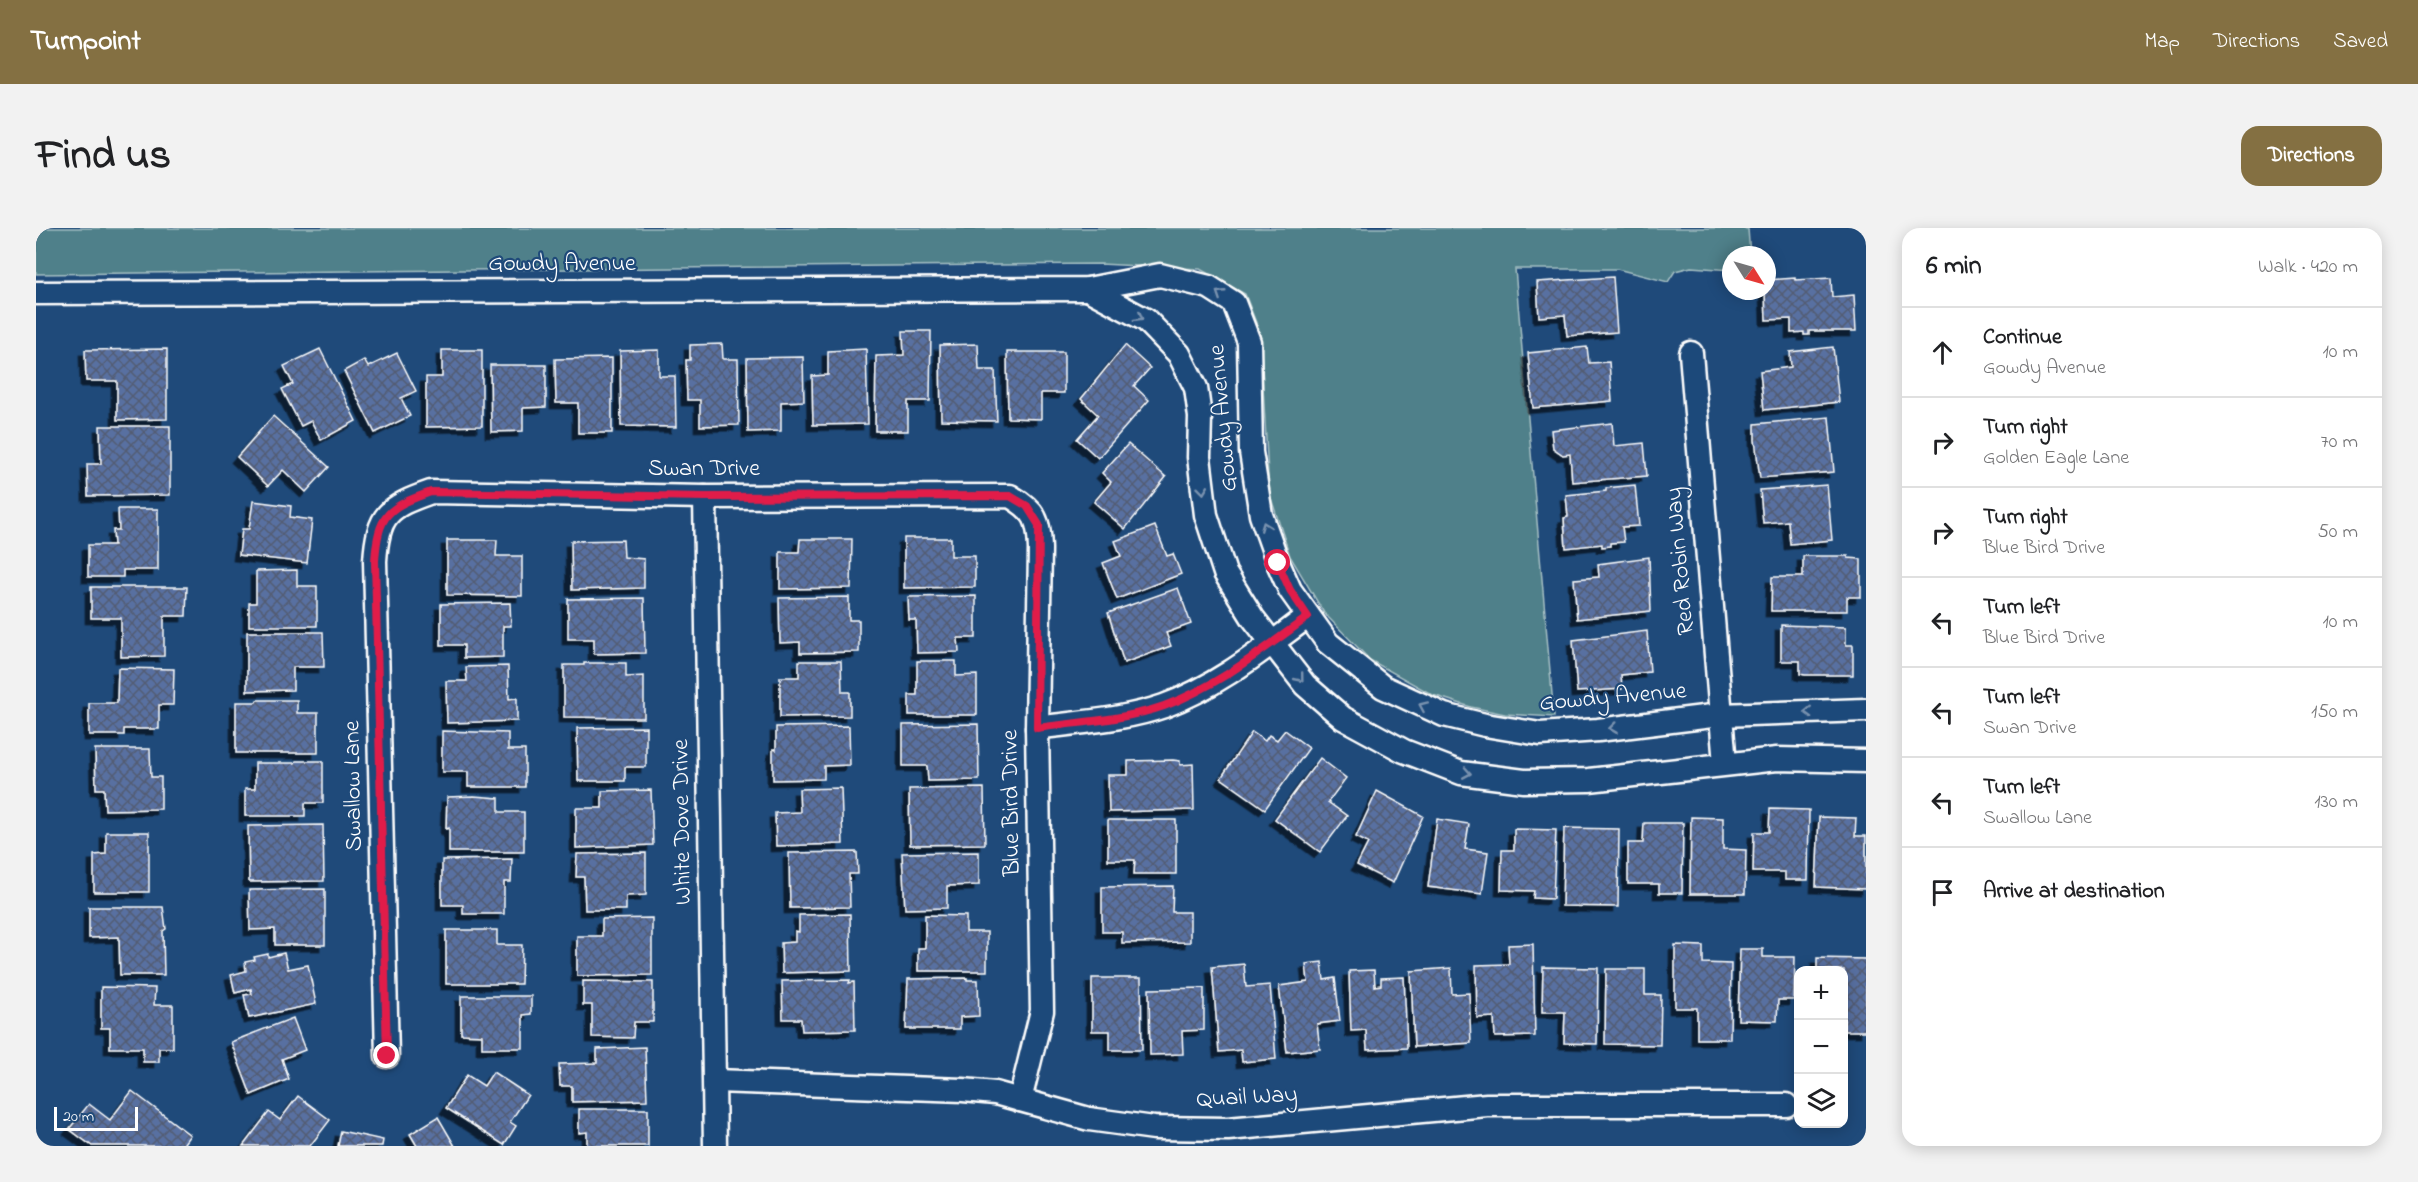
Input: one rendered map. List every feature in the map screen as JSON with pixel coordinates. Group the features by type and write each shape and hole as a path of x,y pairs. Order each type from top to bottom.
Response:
{"street":[{"name":"Gowdy Avenue","path":"36,293 1088,289 1160,275 1209,287 1234,303 1249,342 1251,452 1261,515 1290,590 1328,643 1383,687 1444,715 1485,725 1540,734 1598,730 1720,715 1866,710"},
{"name":"Gowdy Avenue","path":"1088,289 1146,320 1179,354 1196,388 1200,417 1199,457 1210,525 1226,573 1253,618 1305,685 1343,718 1404,751 1461,773 1524,781 1589,780 1777,759 1866,761"},
{"name":"Red Robin Way","path":"1691,353 1725,764"},
{"name":"Swan Drive","path":"384,517 405,501 431,492 705,497 988,495 1010,496 1027,506"},
{"name":"White Dove Drive","path":"705,497 715,1146"},
{"name":"Blue Bird Drive","path":"1020,1100 1042,1011 1037,728 1039,525 1027,506"},
{"name":"Swallow Lane","path":"384,517 376,538 375,561 387,1056"},
{"path":"1037,728 1136,714 1163,706 1222,679 1308,617"},
{"name":"Quail Way","path":"714,1081 995,1093 1089,1119 1154,1128 1217,1129 1487,1105 1786,1105"}],"green space":[{"path":"36,228 1741,228 1748,229 1749,246 1722,246 1722,269 1691,267 1675,271 1668,282 1617,269 1515,269 1554,717 1505,714 1471,707 1433,695 1370,660 1324,613 1290,556 1269,492 1260,333 1245,294 1200,269 1100,264 36,274"}],"building":[{"path":"1613,277 1617,332 1567,336 1565,315 1539,317 1537,282"},
{"path":"1831,278 1832,297 1854,295 1856,331 1809,331 1809,335 1804,335 1804,332 1791,333 1791,319 1766,320 1765,300 1776,300 1776,279"},
{"path":"903,331 931,331 930,401 908,401 908,431 875,431 876,356 904,355"},
{"path":"722,344 723,359 738,359 739,425 700,426 700,400 687,400 686,360 690,360 690,345"},
{"path":"978,344 979,370 995,370 997,421 941,420 940,345"},
{"path":"1125,345 1150,368 1134,386 1149,400 1098,458 1077,439 1098,415 1081,399"},
{"path":"1587,347 1589,363 1609,362 1612,401 1533,408 1528,353"},
{"path":"1833,347 1839,402 1764,410 1760,371 1791,367 1790,352"},
{"path":"167,349 167,419 117,420 117,381 86,381 85,350"},
{"path":"320,349 356,421 321,440 311,421 301,426 282,389 293,384 284,366"},
{"path":"866,349 868,424 813,425 812,376 828,375 828,351"},
{"path":"442,350 482,350 482,426 426,427 426,377 442,377"},
{"path":"659,350 659,376 675,376 676,427 621,426 620,351"},
{"path":"1007,352 1064,352 1064,393 1041,393 1041,419 1008,418"},
{"path":"397,353 416,391 401,398 410,416 375,433 344,371 364,360 368,367"},
{"path":"803,357 804,401 781,402 781,431 748,432 747,358"},
{"path":"612,358 612,433 578,433 578,403 556,403 555,359"},
{"path":"490,365 546,365 546,407 523,408 523,431 491,432"},
{"path":"273,416 329,467 306,492 283,470 268,486 237,457"},
{"path":"1829,417 1834,472 1760,478 1755,424"},
{"path":"1612,423 1614,446 1644,443 1647,476 1572,482 1570,454 1563,455 1553,448 1551,430"},
{"path":"100,426 170,426 170,495 88,496 87,464 101,464"},
{"path":"1128,444 1166,477 1125,529 1094,502 1111,482 1102,473"},
{"path":"1635,485 1639,526 1622,527 1624,542 1610,543 1610,546 1602,547 1602,544 1566,548 1564,518 1568,517 1566,495"},
{"path":"1827,485 1832,540 1790,544 1788,521 1763,523 1760,490"},
{"path":"253,501 291,506 290,517 312,520 307,563 239,555 242,529 249,529"},
{"path":"118,509 158,509 158,570 123,570 123,577 88,577 88,545 114,545 113,530 119,530"},
{"path":"1155,526 1167,556 1173,554 1181,574 1117,599 1103,563 1121,556 1115,541"},
{"path":"904,538 951,538 951,556 975,556 975,587 904,588"},
{"path":"800,539 852,539 851,588 780,589 780,552 799,552"},
{"path":"447,540 497,540 496,556 522,556 522,596 447,595"},
{"path":"623,540 624,557 644,559 644,588 572,590 571,541"},
{"path":"1803,556 1848,556 1848,558 1861,559 1861,597 1847,597 1847,611 1771,611 1772,577 1803,577"},
{"path":"1649,557 1651,611 1577,619 1574,579 1599,577 1598,564"},
{"path":"297,570 297,586 317,586 317,626 249,626 249,603 256,603 256,571"},
{"path":"91,587 187,587 186,616 164,616 164,656 121,657 121,618 91,618"},
{"path":"1178,588 1191,624 1166,633 1171,646 1124,663 1108,613"},
{"path":"976,596 976,638 958,638 959,652 917,653 916,620 909,620 908,597"},
{"path":"849,597 849,620 859,620 859,652 800,653 800,642 780,643 779,598"},
{"path":"644,598 645,653 594,654 594,639 568,639 568,599"},
{"path":"510,603 511,626 503,626 503,657 464,658 464,645 441,645 441,604"},
{"path":"1781,625 1846,627 1846,645 1853,645 1853,675 1805,675 1800,674 1800,661 1781,661"},
{"path":"1647,631 1650,672 1621,675 1622,689 1577,692 1573,640"},
{"path":"247,632 323,632 324,667 293,667 293,690 247,691"},
{"path":"799,661 841,661 842,692 850,692 850,716 780,717 780,677 799,677"},
{"path":"917,661 956,661 956,676 977,675 977,715 909,715 909,695 917,695"},
{"path":"584,663 626,663 626,677 644,676 644,718 564,717 564,665 584,665"},
{"path":"508,666 509,699 517,698 517,721 447,723 446,681 467,681 466,667"},
{"path":"118,668 174,669 173,705 159,705 159,729 124,729 124,735 89,735 89,703 117,703"},
{"path":"257,700 297,700 297,713 318,713 318,753 236,753 236,702 256,702"},
{"path":"978,724 979,780 928,781 927,766 903,766 903,725"},
{"path":"849,726 850,765 824,766 824,779 773,780 776,727"},
{"path":"646,727 646,767 625,767 625,781 578,781 577,728"},
{"path":"1285,730 1309,748 1265,809 1221,778 1252,732 1265,741 1269,735 1277,740"},
{"path":"442,731 508,733 508,750 525,750 525,787 468,787 468,772 442,772"},
{"path":"95,749 150,749 151,777 161,777 161,809 105,810 104,789 96,789"},
{"path":"1320,758 1346,778 1328,802 1347,816 1320,852 1275,819"},
{"path":"296,761 323,761 323,803 305,803 305,816 245,816 245,789 255,789 255,763 295,763"},
{"path":"1128,761 1180,761 1180,765 1193,764 1194,810 1109,812 1108,775 1128,775"},
{"path":"841,788 843,844 776,846 775,813 800,812 799,789"},
{"path":"984,788 985,844 910,845 909,789"},
{"path":"651,790 653,845 576,848 576,808 602,808 602,791"},
{"path":"1377,791 1423,816 1393,883 1357,865 1368,843 1356,837"},
{"path":"447,797 499,798 499,812 524,812 524,852 449,852 449,828 446,829"},
{"path":"1770,809 1809,810 1808,880 1785,880 1785,872 1753,872 1754,832 1769,832"},
{"path":"1691,817 1723,818 1723,849 1746,850 1745,894 1690,894"},
{"path":"1819,817 1856,818 1855,836 1866,836 1866,889 1816,887"},
{"path":"1437,819 1469,824 1465,849 1488,852 1482,894 1428,887"},
{"path":"1108,820 1176,820 1176,874 1134,874 1135,860 1108,860"},
{"path":"1644,823 1683,823 1682,893 1659,893 1659,884 1628,884 1628,843 1643,843"},
{"path":"323,825 324,881 249,882 248,826"},
{"path":"1564,828 1619,829 1618,907 1562,906"},
{"path":"1514,829 1556,830 1553,899 1533,898 1534,891 1501,890 1502,850 1514,850"},
{"path":"106,832 149,832 149,892 94,892 94,855 106,854"},
{"path":"857,852 858,874 849,874 850,907 790,908 789,853"},
{"path":"979,852 979,885 947,886 947,908 905,909 902,853"},
{"path":"646,853 646,895 626,896 626,910 585,910 584,877 576,877 577,854"},
{"path":"512,859 511,882 504,882 504,914 463,914 463,905 442,905 442,860"},
{"path":"1173,886 1172,912 1190,912 1190,942 1122,943 1122,932 1102,932 1102,887"},
{"path":"325,889 325,945 275,945 275,929 250,930 249,890"},
{"path":"89,907 163,907 166,929 163,931 164,975 120,975 119,937 89,938"},
{"path":"850,914 851,971 782,973 781,943 795,942 795,931 799,932 799,915"},
{"path":"925,915 966,916 966,932 987,932 987,971 918,971 918,948 925,948"},
{"path":"652,918 652,975 577,976 577,936 602,936 602,919"},
{"path":"446,930 497,930 497,945 522,945 521,984 446,984"},
{"path":"1533,944 1535,1036 1495,1037 1494,1017 1477,1018 1476,965 1509,964 1508,945"},
{"path":"1675,945 1703,946 1703,963 1731,964 1730,1039 1697,1039 1697,1008 1675,1008"},
{"path":"1740,949 1763,949 1763,957 1795,957 1794,1000 1778,1000 1777,1021 1738,1020"},
{"path":"284,953 288,969 308,965 316,1004 249,1018 244,995 252,994 251,989 235,993 231,975 246,971 245,962 255,960 254,957 268,954 268,957"},
{"path":"1817,958 1866,959 1866,1031 1848,1031 1848,966 1817,966"},
{"path":"1322,962 1324,980 1335,978 1340,1021 1317,1024 1320,1049 1287,1052 1279,986 1308,982 1306,964"},
{"path":"1244,964 1246,987 1270,985 1276,1059 1242,1062 1241,1050 1219,1052 1212,967"},
{"path":"1543,967 1598,968 1597,1044 1564,1043 1565,1012 1542,1012"},
{"path":"1451,968 1452,994 1469,993 1471,1043 1414,1047 1411,971"},
{"path":"1606,969 1645,969 1645,995 1661,995 1660,1045 1605,1044"},
{"path":"1374,970 1375,986 1381,985 1381,978 1404,977 1407,1048 1367,1050 1366,1030 1351,1031 1349,971"},
{"path":"967,978 967,980 978,980 979,1016 960,1017 960,1029 906,1029 908,979"},
{"path":"1092,978 1141,978 1142,1050 1110,1050 1110,1031 1092,1031"},
{"path":"850,980 849,983 854,982 855,1030 802,1031 801,1019 783,1019 782,981"},
{"path":"583,981 653,982 653,1022 634,1022 633,1038 592,1037 592,1005 583,1005"},
{"path":"101,987 155,988 154,1005 173,1005 173,1048 159,1048 159,1062 143,1062 143,1048 110,1048 110,1028 101,1028"},
{"path":"1204,988 1204,1030 1182,1031 1183,1054 1150,1055 1149,989"},
{"path":"461,996 531,996 531,1014 523,1015 523,1048 482,1048 482,1035 461,1034"},
{"path":"293,1018 305,1050 282,1059 289,1079 251,1095 231,1042"},
{"path":"645,1047 647,1100 572,1102 572,1086 560,1086 559,1064 597,1063 597,1049"},
{"path":"493,1072 528,1095 510,1122 516,1126 504,1145 446,1108 467,1075 484,1086"},
{"path":"132,1091 190,1135 182,1146 92,1146 69,1129 89,1104 110,1120"},
{"path":"298,1096 330,1120 310,1146 243,1146 269,1112 280,1120"},
{"path":"579,1109 648,1109 648,1146 587,1146 587,1132 579,1133"},
{"path":"438,1117 455,1146 417,1146 410,1134"},
{"path":"341,1131 383,1140 382,1146 338,1146"}],"route":[{"path":"387,1056 375,561 376,538 384,517 405,501 431,492 705,497 1010,496 1027,506 1039,525 1037,728 1136,714 1163,706 1222,679 1308,617 1290,590 1278,563"}]}
